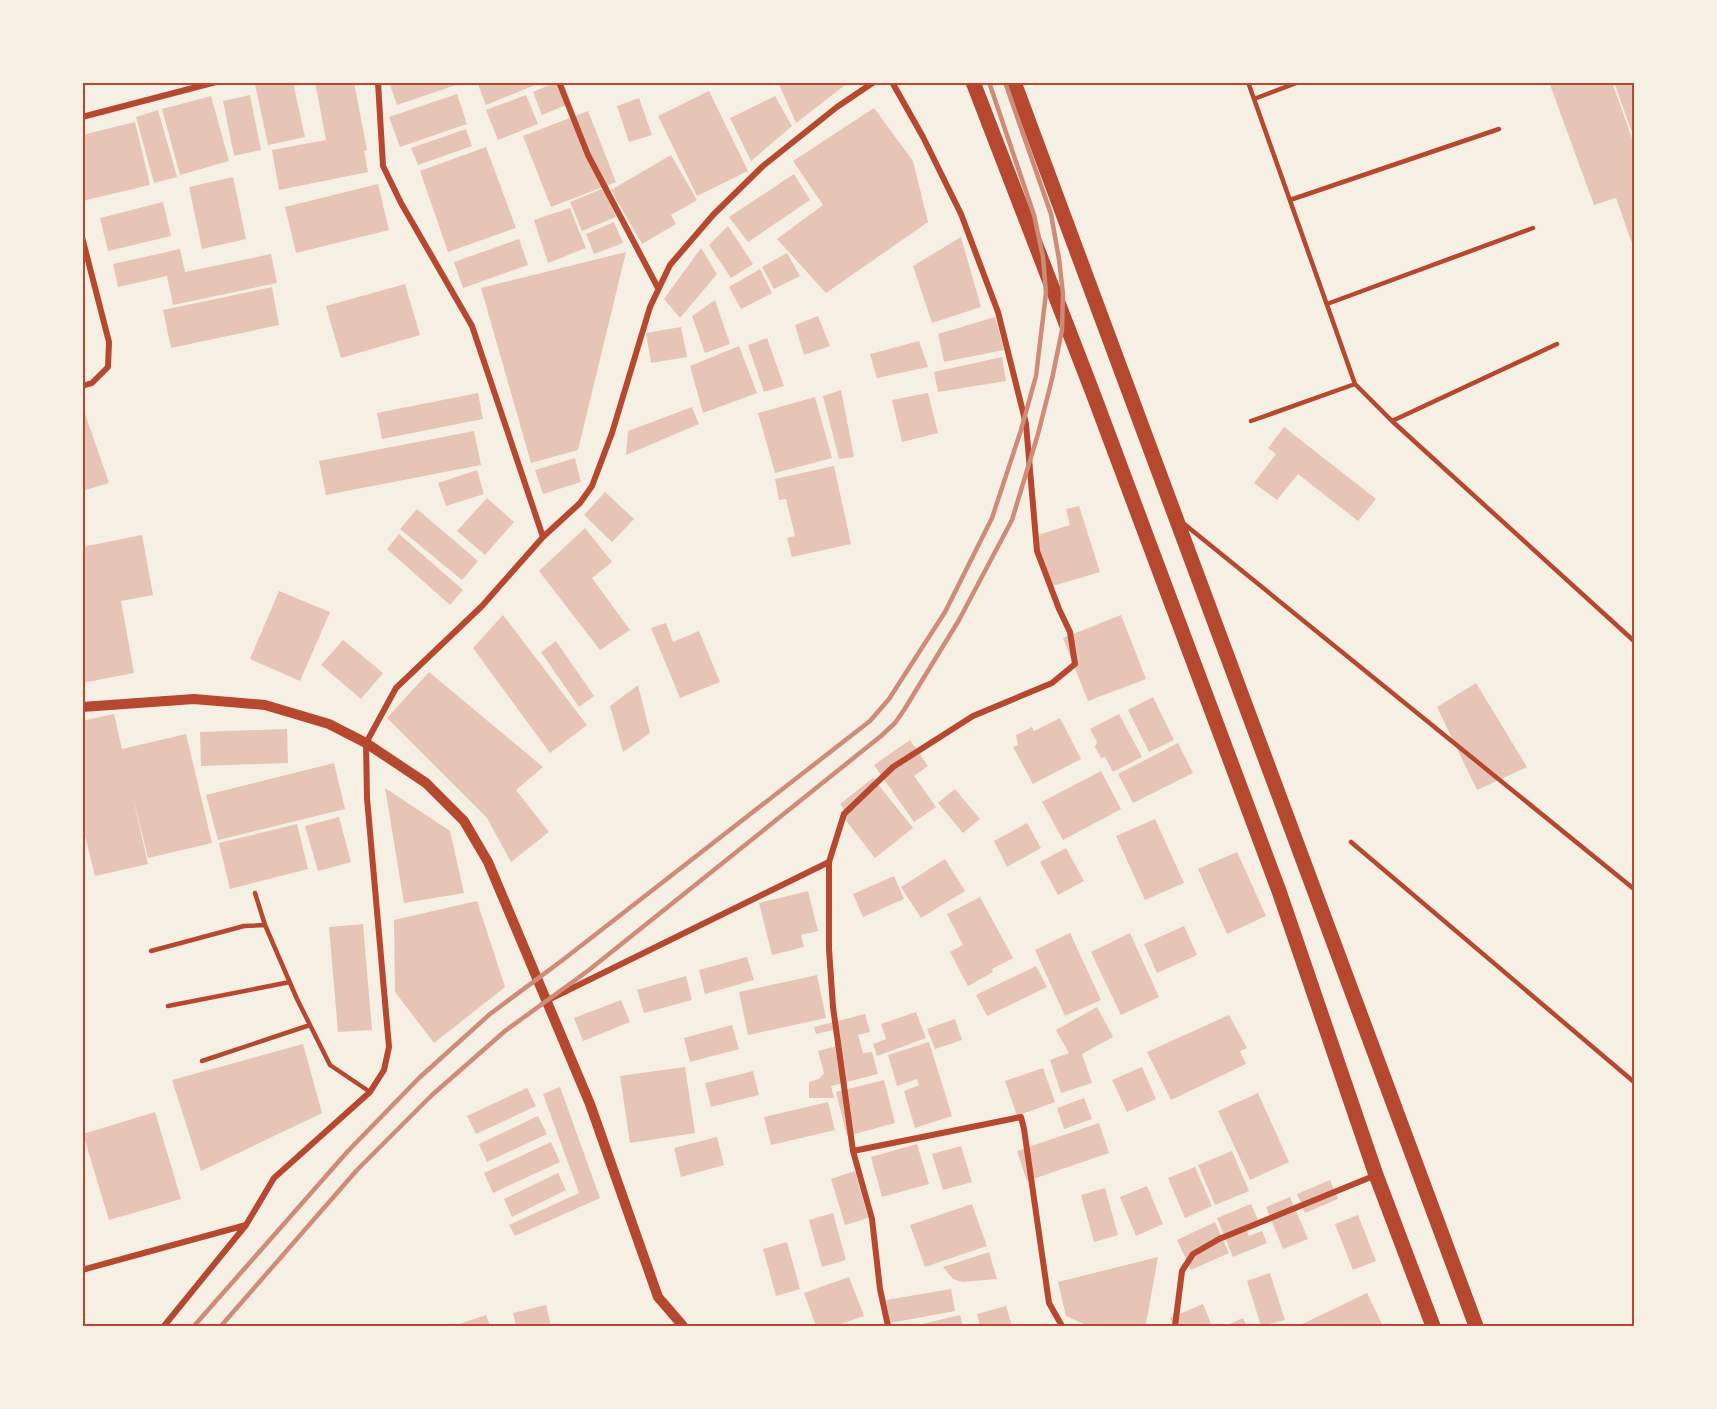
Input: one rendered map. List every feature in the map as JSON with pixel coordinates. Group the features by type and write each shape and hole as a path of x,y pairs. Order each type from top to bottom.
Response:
{"main road":[{"path":"973,82 1094,396 1275,880 1376,1175 1433,1326"},
{"path":"1014,82 1476,1326"}],"street":[{"path":"82,117 216,82"},
{"path":"378,82 382,166 472,326 543,537"},
{"path":"559,82 588,155 658,288"},
{"path":"164,1326 246,1225 274,1178 370,1092 384,1070 389,1047 367,798 366,743 396,688 482,606 543,537 580,503 592,486 612,433 650,307 670,265 713,214 763,166 837,107 874,82"},
{"path":"888,1326 880,1289 872,1219 854,1151 833,1007 829,949 829,862 844,814 893,767 973,716 1052,683 1075,664 1070,632 1037,551 1026,424 998,312 961,214 923,137 892,82"},
{"path":"82,237 109,342 108,367 92,383 82,386"},
{"path":"82,707 194,699 265,705 329,724 366,743 426,783 464,821 488,862 590,1104 658,1297 683,1326"},
{"path":"546,1001 829,862"},
{"path":"854,1151 1020,1118 1024,1130 1049,1303 1062,1326"},
{"path":"1176,1326 1182,1271 1193,1254 1218,1239 1376,1175"},
{"path":"82,1270 246,1225"}],"lane":[{"path":"1248,82 1355,384 1392,421 1635,641"},
{"path":"1254,99 1299,82"},
{"path":"1290,200 1499,129"},
{"path":"1327,304 1533,228"},
{"path":"1392,421 1557,344"},
{"path":"1251,421 1355,384"},
{"path":"1176,518 1635,890"},
{"path":"1351,842 1635,1082"},
{"path":"255,893 265,925 330,1065 370,1092"},
{"path":"151,951 244,926 265,925"},
{"path":"168,1006 290,982"},
{"path":"202,1061 310,1025"}],"building":[{"path":"293,82 305,137 268,145 255,84"},
{"path":"315,82 354,82 367,150 364,151 368,172 279,190 272,150 326,140"},
{"path":"389,82 462,82 462,83 397,105"},
{"path":"477,82 540,82 540,83 486,105"},
{"path":"556,82 563,82 571,103 542,115 533,92"},
{"path":"778,82 849,82 796,123"},
{"path":"1549,82 1612,82 1634,144 1634,249 1616,198 1594,205"},
{"path":"1614,82 1634,82 1634,138"},
{"path":"709,91 748,171 697,196 658,116"},
{"path":"457,94 467,124 400,147 389,117"},
{"path":"250,95 261,150 234,156 223,101"},
{"path":"526,95 538,124 498,140 486,110"},
{"path":"211,96 229,161 180,175 162,109"},
{"path":"775,96 792,126 751,161 730,118"},
{"path":"639,98 652,135 629,142 617,106"},
{"path":"874,108 913,161 928,222 826,293 777,239 823,205 793,161"},
{"path":"158,110 177,177 154,183 136,117"},
{"path":"588,111 616,182 551,207 523,136"},
{"path":"135,122 150,185 82,201 82,135"},
{"path":"466,129 472,146 418,165 411,148"},
{"path":"486,147 516,228 448,252 420,171"},
{"path":"671,155 697,200 671,215 676,224 642,244 611,190"},
{"path":"794,174 810,200 748,242 729,217"},
{"path":"233,177 246,239 202,249 189,187"},
{"path":"378,184 389,230 296,253 285,207"},
{"path":"604,188 616,217 582,231 570,202"},
{"path":"163,202 171,236 108,251 100,218"},
{"path":"570,208 586,248 548,263 534,220"},
{"path":"614,222 623,243 594,254 586,234"},
{"path":"728,226 753,264 731,278 709,245"},
{"path":"961,237 981,307 932,323 913,266"},
{"path":"519,239 528,265 463,288 454,262"},
{"path":"701,248 717,274 680,318 664,299"},
{"path":"180,249 185,272 271,254 277,283 173,305 167,276 118,287 113,264"},
{"path":"626,252 578,450 531,463 481,288"},
{"path":"787,253 800,276 774,289 762,267"},
{"path":"760,269 772,293 741,309 729,287"},
{"path":"405,284 420,335 341,358 326,306"},
{"path":"272,287 279,325 171,348 163,310"},
{"path":"715,300 730,344 705,353 692,316"},
{"path":"818,316 830,346 804,355 795,325"},
{"path":"995,317 1004,350 944,362 938,334"},
{"path":"681,327 687,357 651,363 646,333"},
{"path":"767,338 784,386 764,392 748,345"},
{"path":"919,341 928,367 877,378 870,354"},
{"path":"739,346 757,393 703,413 690,366"},
{"path":"1002,357 1006,381 938,392 934,372"},
{"path":"841,390 854,457 839,459 823,396"},
{"path":"478,393 483,419 382,439 377,413"},
{"path":"928,393 938,433 902,442 892,400"},
{"path":"815,397 832,458 775,473 758,413"},
{"path":"82,405 109,483 82,491"},
{"path":"692,407 699,424 626,455 628,431"},
{"path":"1284,427 1376,499 1358,521 1298,474 1277,500 1254,483 1276,454 1268,448"},
{"path":"474,431 481,465 326,495 319,461"},
{"path":"575,458 581,482 543,494 535,470"},
{"path":"834,466 851,544 792,557 787,538 795,536 786,499 779,500 775,479"},
{"path":"477,470 484,494 446,506 438,483"},
{"path":"605,492 634,519 612,542 584,515"},
{"path":"487,498 514,522 485,555 457,531"},
{"path":"1079,506 1100,572 1049,587 1035,536 1070,525 1066,509"},
{"path":"417,509 478,561 462,580 400,529"},
{"path":"585,528 612,562 592,578 630,630 600,650 539,571"},
{"path":"399,534 463,590 450,605 387,549"},
{"path":"142,535 153,595 121,601 134,673 82,683 82,547"},
{"path":"279,591 330,612 300,681 250,659"},
{"path":"503,615 587,725 550,753 473,648"},
{"path":"1121,615 1146,679 1088,701 1063,638"},
{"path":"666,623 673,642 699,631 720,682 680,698 651,628"},
{"path":"343,640 383,673 361,699 321,665"},
{"path":"556,641 594,696 579,707 541,652"},
{"path":"429,672 543,767 516,790 549,832 511,862 487,818 387,718"},
{"path":"1476,683 1527,767 1477,790 1437,707"},
{"path":"638,685 650,733 623,752 610,706"},
{"path":"1153,697 1174,740 1149,752 1128,710"},
{"path":"114,714 122,749 186,734 212,843 148,858 132,793 148,864 95,876 85,836 82,837 82,721"},
{"path":"1119,714 1142,757 1113,772 1105,757 1101,758 1095,747 1097,742 1090,729"},
{"path":"1060,718 1081,759 1033,784 1013,747 1018,745 1016,735 1032,727 1034,731"},
{"path":"287,729 288,763 201,766 200,732"},
{"path":"910,740 928,766 914,776 936,807 914,822 874,765"},
{"path":"1178,743 1193,773 1133,803 1118,774"},
{"path":"334,763 345,809 218,840 206,795"},
{"path":"1101,771 1121,809 1063,840 1042,802"},
{"path":"873,778 913,828 875,858 844,818 846,812 840,804"},
{"path":"385,788 450,831 464,893 404,903"},
{"path":"955,789 980,819 963,833 938,803"},
{"path":"339,817 351,862 318,871 305,826"},
{"path":"1155,819 1184,883 1145,900 1116,836"},
{"path":"1027,823 1041,848 1007,867 994,841"},
{"path":"297,824 308,869 230,889 219,843"},
{"path":"1066,848 1084,881 1058,895 1040,862"},
{"path":"1237,852 1266,916 1227,934 1198,869"},
{"path":"945,859 965,891 921,918 901,887"},
{"path":"894,876 904,899 863,917 853,894"},
{"path":"808,891 818,931 801,935 804,947 772,955 759,903"},
{"path":"980,897 1013,958 968,986 950,952 963,945 947,914"},
{"path":"477,901 505,987 434,1043 395,992 394,920"},
{"path":"363,924 372,1030 338,1032 329,927"},
{"path":"1184,926 1197,955 1157,973 1144,944"},
{"path":"1070,933 1101,1000 1065,1016 1035,950"},
{"path":"1130,933 1159,997 1121,1015 1091,952"},
{"path":"747,957 754,980 705,994 699,970"},
{"path":"1036,966 1047,987 987,1016 976,995"},
{"path":"817,975 826,1018 748,1035 739,992"},
{"path":"686,976 692,1000 644,1013 637,990"},
{"path":"621,1000 630,1022 583,1041 574,1018"},
{"path":"1097,1007 1113,1037 1082,1054 1092,1083 1061,1093 1050,1060 1069,1053 1056,1030"},
{"path":"916,1012 926,1038 877,1056 873,1044 886,1039 881,1024"},
{"path":"865,1014 870,1032 858,1035 863,1053 872,1052 878,1074 831,1086 834,1098 809,1098 809,1082 819,1079 824,1073 818,1051 837,1046 833,1030 816,1034 814,1027"},
{"path":"1229,1015 1247,1048 1240,1051 1246,1064 1171,1100 1147,1052"},
{"path":"955,1019 962,1040 935,1049 927,1029"},
{"path":"732,1025 739,1049 690,1062 684,1038"},
{"path":"929,1042 952,1116 915,1128 904,1091 919,1085 917,1079 897,1086 888,1055"},
{"path":"303,1044 322,1113 201,1171 172,1080"},
{"path":"685,1067 695,1133 630,1143 620,1076"},
{"path":"1142,1067 1156,1099 1127,1112 1112,1080"},
{"path":"1043,1068 1055,1102 1017,1116 1005,1081"},
{"path":"753,1071 759,1095 711,1107 705,1083"},
{"path":"884,1080 895,1123 847,1136 836,1092"},
{"path":"560,1087 600,1198 515,1236 509,1225 579,1193 543,1094"},
{"path":"527,1088 536,1106 476,1134 467,1116"},
{"path":"1258,1093 1289,1162 1250,1180 1218,1111"},
{"path":"1084,1098 1092,1119 1064,1129 1057,1108"},
{"path":"828,1102 835,1130 771,1145 764,1117"},
{"path":"155,1112 181,1199 109,1220 83,1134"},
{"path":"538,1116 547,1134 487,1162 479,1144"},
{"path":"1099,1123 1109,1153 1027,1181 1017,1151"},
{"path":"717,1137 724,1165 681,1177 674,1148"},
{"path":"551,1142 560,1162 493,1193 484,1173"},
{"path":"917,1144 929,1184 882,1197 871,1157"},
{"path":"961,1146 972,1182 943,1190 932,1154"},
{"path":"1232,1151 1249,1191 1215,1205 1198,1165"},
{"path":"1195,1167 1212,1206 1185,1218 1168,1178"},
{"path":"855,1171 868,1218 845,1225 831,1179"},
{"path":"558,1173 566,1190 512,1217 504,1199"},
{"path":"1330,1180 1338,1199 1305,1213 1297,1194"},
{"path":"1147,1186 1163,1224 1136,1236 1120,1197"},
{"path":"1105,1188 1118,1235 1094,1242 1081,1195"},
{"path":"1290,1197 1308,1239 1283,1249 1266,1207"},
{"path":"972,1204 987,1246 925,1267 910,1225"},
{"path":"1251,1204 1259,1222 1245,1227 1249,1236 1262,1231 1267,1243 1233,1257 1217,1218"},
{"path":"833,1213 846,1260 822,1267 809,1220"},
{"path":"1358,1215 1376,1261 1353,1270 1335,1224"},
{"path":"1215,1222 1229,1253 1191,1270 1177,1240"},
{"path":"787,1242 800,1289 776,1296 763,1249"},
{"path":"989,1252 997,1279 962,1282 953,1279 943,1267"},
{"path":"1158,1257 1146,1324 1088,1326 1066,1316 1058,1282"},
{"path":"1270,1273 1285,1320 1261,1326 1247,1281"},
{"path":"849,1277 864,1316 835,1326 816,1326 804,1293"},
{"path":"951,1289 955,1311 890,1323 886,1300"},
{"path":"1367,1293 1383,1326 1298,1326"},
{"path":"1203,1304 1212,1326 1173,1326 1170,1318"},
{"path":"546,1305 551,1326 516,1326 513,1313"},
{"path":"1006,1306 1012,1326 980,1326 977,1314"},
{"path":"486,1315 490,1326 453,1326"},
{"path":"960,1315 963,1326 914,1326"},
{"path":"1243,1318 1247,1326 1225,1326"}],"railway":[{"path":"194,1326 348,1151 419,1078 490,1014 870,721 889,699 945,612 992,518 1021,430 1036,376 1046,293 1043,257 1034,215 989,82"},
{"path":"221,1326 357,1170 432,1095 505,1031 589,970 881,736 895,723 904,710 959,620 1012,520 1038,434 1062,330 1063,294 1051,214 1005,82"}]}
